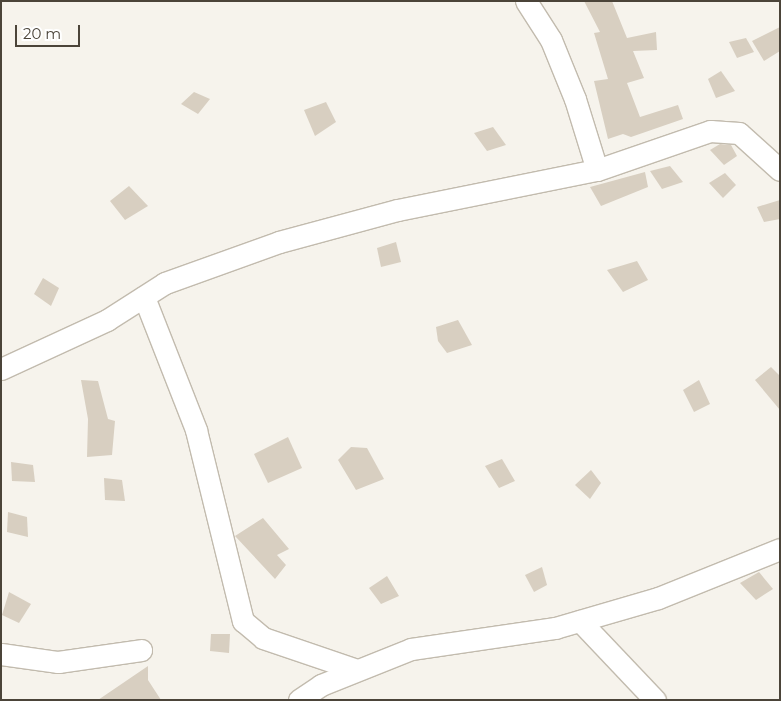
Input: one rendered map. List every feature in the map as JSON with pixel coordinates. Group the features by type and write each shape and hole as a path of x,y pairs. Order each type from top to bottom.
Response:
{"street":[{"path":"526,1 551,40 597,170"},
{"path":"1,370 107,320 165,283 279,242 398,210 597,170 710,131 725,130 739,133 780,170"},
{"path":"144,297 196,430 243,621 263,638 357,670"},
{"path":"299,700 321,685 411,649 580,621 658,598 780,550"},
{"path":"580,621 655,700"},
{"path":"1,654 58,662 141,650"}],"building":[{"path":"584,1 612,1 627,38 656,32 657,50 633,51 644,78 627,83 640,117 678,105 683,119 631,137 623,134 608,139 594,81 608,79 594,33 600,32"},
{"path":"780,27 780,51 764,61 752,41"},
{"path":"746,38 754,52 737,58 729,42"},
{"path":"721,71 735,91 716,98 708,79"},
{"path":"194,92 210,99 198,114 181,104"},
{"path":"326,102 336,122 315,136 304,110"},
{"path":"493,127 506,145 487,151 474,133"},
{"path":"720,144 731,145 737,156 724,165 710,150"},
{"path":"670,166 683,182 662,189 650,171"},
{"path":"645,172 648,187 601,206 590,187"},
{"path":"725,173 736,185 723,198 709,183"},
{"path":"129,186 148,206 125,220 110,201"},
{"path":"780,200 780,219 764,222 757,207"},
{"path":"396,242 401,262 381,267 377,248"},
{"path":"637,261 648,280 623,292 607,270"},
{"path":"43,278 59,288 51,306 34,294"},
{"path":"458,320 472,345 447,353 438,341 436,327"},
{"path":"771,367 780,376 780,410 755,380"},
{"path":"81,380 98,381 108,419 115,421 112,455 87,457 88,419"},
{"path":"699,380 710,404 694,412 683,390"},
{"path":"288,437 302,468 268,483 254,454"},
{"path":"351,447 367,448 384,479 356,490 338,460"},
{"path":"502,459 515,481 499,488 485,466"},
{"path":"11,462 33,465 35,482 12,481"},
{"path":"591,470 601,483 590,499 575,485"},
{"path":"104,478 122,480 125,501 105,500"},
{"path":"8,512 27,517 28,537 7,532"},
{"path":"263,518 289,549 277,555 286,565 275,579 235,536"},
{"path":"542,567 547,585 534,592 525,575"},
{"path":"759,572 773,589 756,600 740,583"},
{"path":"387,576 399,596 381,604 369,588"},
{"path":"9,592 31,604 19,623 2,615"},
{"path":"211,634 230,634 229,653 210,651"},
{"path":"148,666 148,680 161,700 98,700"}]}
